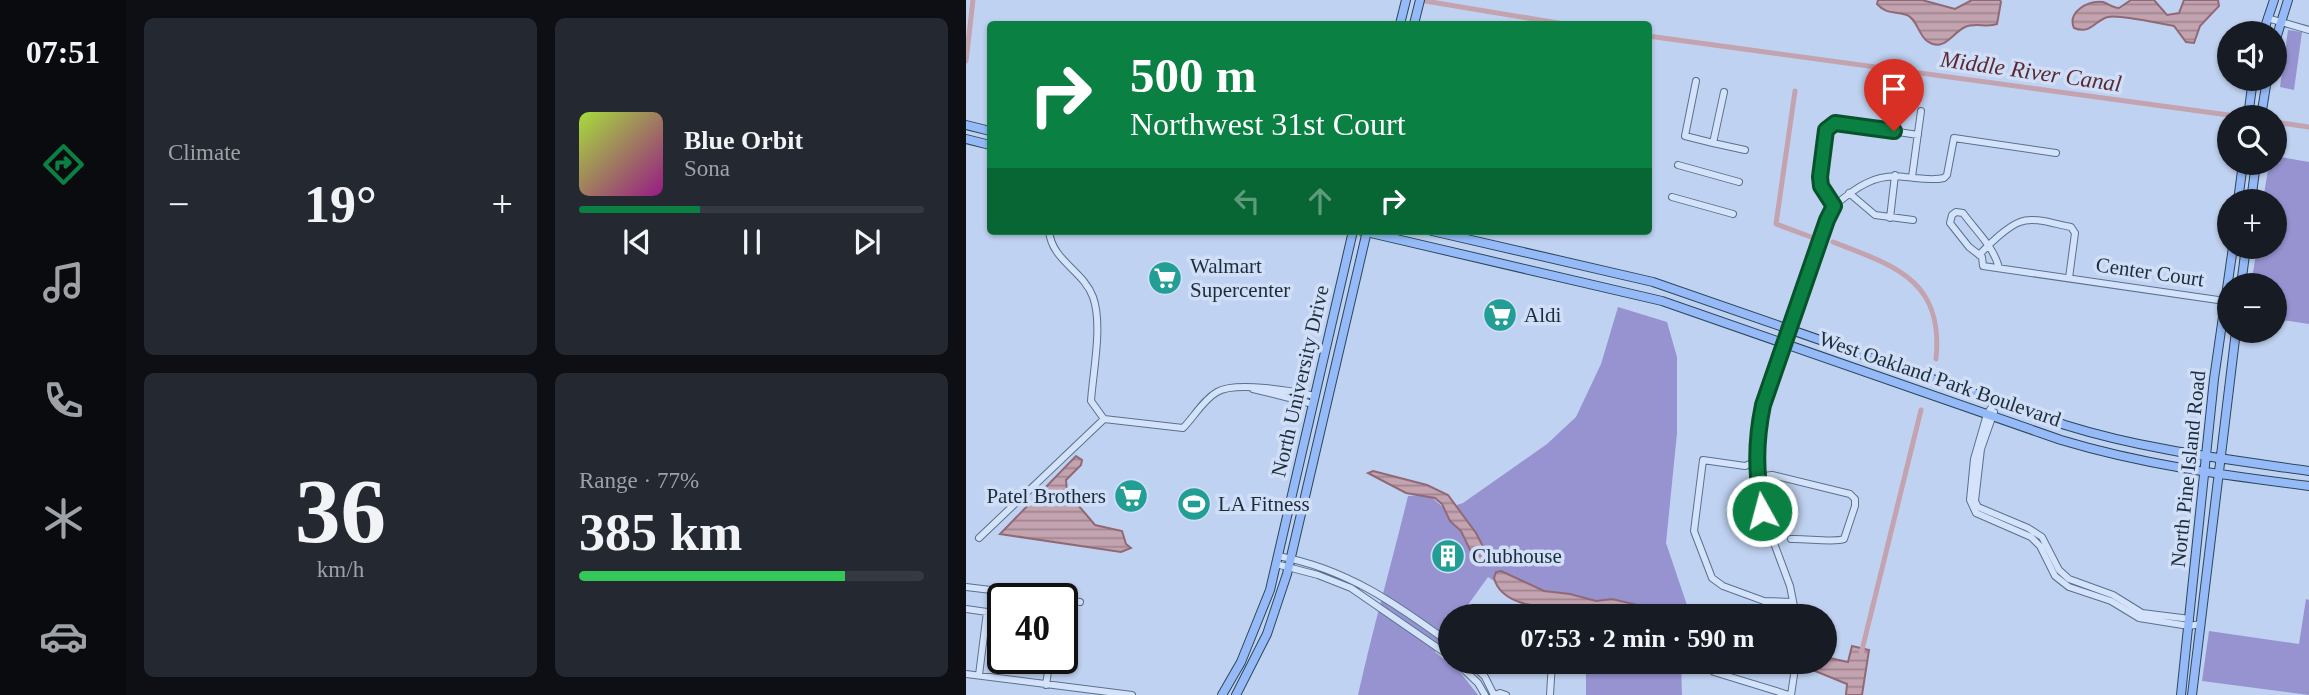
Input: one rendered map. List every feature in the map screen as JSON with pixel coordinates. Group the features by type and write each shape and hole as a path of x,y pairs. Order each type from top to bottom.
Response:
{"main road":[{"path":"2266,21 2274,0"},
{"path":"2280,21 2288,0"},
{"path":"1401,21 1406,2"},
{"path":"1415,21 1419,4"},
{"path":"966,125 987,130"},
{"path":"966,139 987,144"},
{"name":"North University Drive","path":"1222,695 1241,662 1270,590 1352,235"},
{"name":"North University Drive","path":"1236,695 1267,634 1289,563 1365,235"},
{"name":"West Oakland Park Boulevard","path":"1383,235 1640,295 2114,455 2206,472 2309,486"},
{"name":"West Oakland Park Boulevard","path":"1475,236 1653,282 2112,439 2207,457 2309,471"},
{"name":"North Pine Island Road","path":"2181,695 2219,343"},
{"name":"North Pine Island Road","path":"2192,695 2235,343"},
{"path":"1320,373 1327,402"},
{"path":"1314,400 1320,409 1320,432"}],"street":[{"path":"2267,18 2280,21"},
{"path":"2287,23 2309,30"},
{"path":"1696,81 1685,136 1745,150"},
{"path":"1713,143 1724,92"},
{"path":"1912,177 1921,111"},
{"path":"1834,206 1821,186 1820,177 1826,130 1830,126 1835,123 1846,124 1918,135"},
{"path":"1755,462 1745,466 1703,460 1694,531 1712,578 1723,586 1765,601 1793,602 1790,586 1762,511 1755,462 1760,419 1784,343 1834,206 1871,180 1895,175 1931,180 1944,178 1947,175 1954,138 2056,153"},
{"path":"1678,165 1739,182"},
{"path":"1889,218 1895,175"},
{"path":"1849,193 1875,215 1913,220"},
{"path":"1672,197 1733,214"},
{"name":"Center Court","path":"1999,268 1996,256 1963,213 1956,212 1952,215 1950,223 1969,247 1982,257 1983,266 2217,300"},
{"name":"Center Court","path":"1979,255 1988,245 2021,221 2071,227 2075,233 2069,278"},
{"path":"1050,235 1059,257 1083,278 1094,299 1097,322 1091,401 1104,419 1183,428 1206,401 1218,391 1231,387 1260,387 1314,400"},
{"path":"1977,510 1975,501 1981,449 1996,401"},
{"path":"978,538 1104,419"},
{"path":"1757,477 1772,475 1850,494 1855,499 1856,506 1844,540 1791,539"},
{"path":"1977,510 1987,511 2028,528 2042,537 2059,570 2069,579 2113,595 2142,612 2202,624"},
{"path":"1977,510 2031,537 2040,546 2055,576 2069,587 2111,601 2139,618 2189,622"},
{"path":"1277,560 1352,588 1438,648"},
{"path":"1289,563 1315,564 1353,579 1438,635"},
{"path":"966,587 987,590"},
{"path":"966,609 987,612 979,676"},
{"path":"966,674 1132,695"},
{"path":"1046,685 1048,674"},
{"path":"1470,674 1485,695"},
{"path":"1482,674 1494,695 1506,695"},
{"path":"1550,695 1551,674"},
{"path":"1721,674 1790,695 1794,674"}],"shaded area":[{"path":"1878,0 1922,0 1955,9 1972,0 2001,2 1997,24 1969,26 1938,45 1924,38 1910,17 1884,10 1877,4"},
{"path":"2131,0 2154,0 2167,15 2179,13 2184,0 2218,0 2219,6 2200,26 2194,43 2186,42 2174,26 2130,18 2113,16 2085,30 2074,28 2073,17 2085,5 2103,2 2119,8"},
{"path":"2288,30 2302,32 2294,90 2287,88"},
{"path":"2287,158 2309,162 2309,324 2287,321 2287,273 2253,273 2255,259 2287,259 2287,189 2265,189 2267,175 2287,175"},
{"path":"1618,307 1667,322 1677,357 1677,433 1666,543 1687,604 1530,604 1488,577 1469,604 1438,604 1438,648 1435,652 1438,654 1438,674 1462,674 1478,695 1358,695 1408,496 1429,495 1445,509 1463,503 1547,444 1576,417 1601,364"},
{"path":"1076,456 1082,460 1081,465 1066,480 1067,492 1095,525 1122,531 1126,544 1131,548 1121,552 1000,534"},
{"path":"1373,471 1427,485 1448,495 1476,533 1489,558 1481,562 1475,560 1461,531 1450,521 1442,504 1435,498 1406,493 1368,473"},
{"path":"1501,571 1544,591 1596,601 1612,599 1633,604 1522,603 1504,594 1498,587 1494,578 1496,572"},
{"path":"2306,599 2309,600 2309,695 2202,681 2209,631 2299,644"},
{"path":"1852,646 1869,650 1862,695 1846,695 1847,684 1822,674 1837,674 1837,660 1848,662"},
{"path":"1586,674 1681,674 1682,695 1586,695"}],"waterway":[{"path":"966,61 973,0"},
{"name":"Middle River Canal","path":"1419,0 1546,21"},
{"name":"Middle River Canal","path":"1652,37 2217,113"},
{"path":"1795,91 1776,224 1811,237"},
{"name":"Middle River Canal","path":"2287,124 2309,127"},
{"path":"1833,242 1876,259 1911,280 1932,311 1936,332 1936,359"},
{"path":"1861,654 1921,410"}],"place":[{"name":"Walmart Supercenter","path":"1165,278"},
{"name":"Aldi","path":"1500,315"},
{"name":"Patel Brothers","path":"1131,496"},
{"name":"LA Fitness","path":"1194,504"},
{"name":"Clubhouse","path":"1448,556"}],"route":[{"path":"1762,511 1755,462 1763,405 1834,206 1821,186 1820,177 1826,130 1835,123 1894,131"}]}
